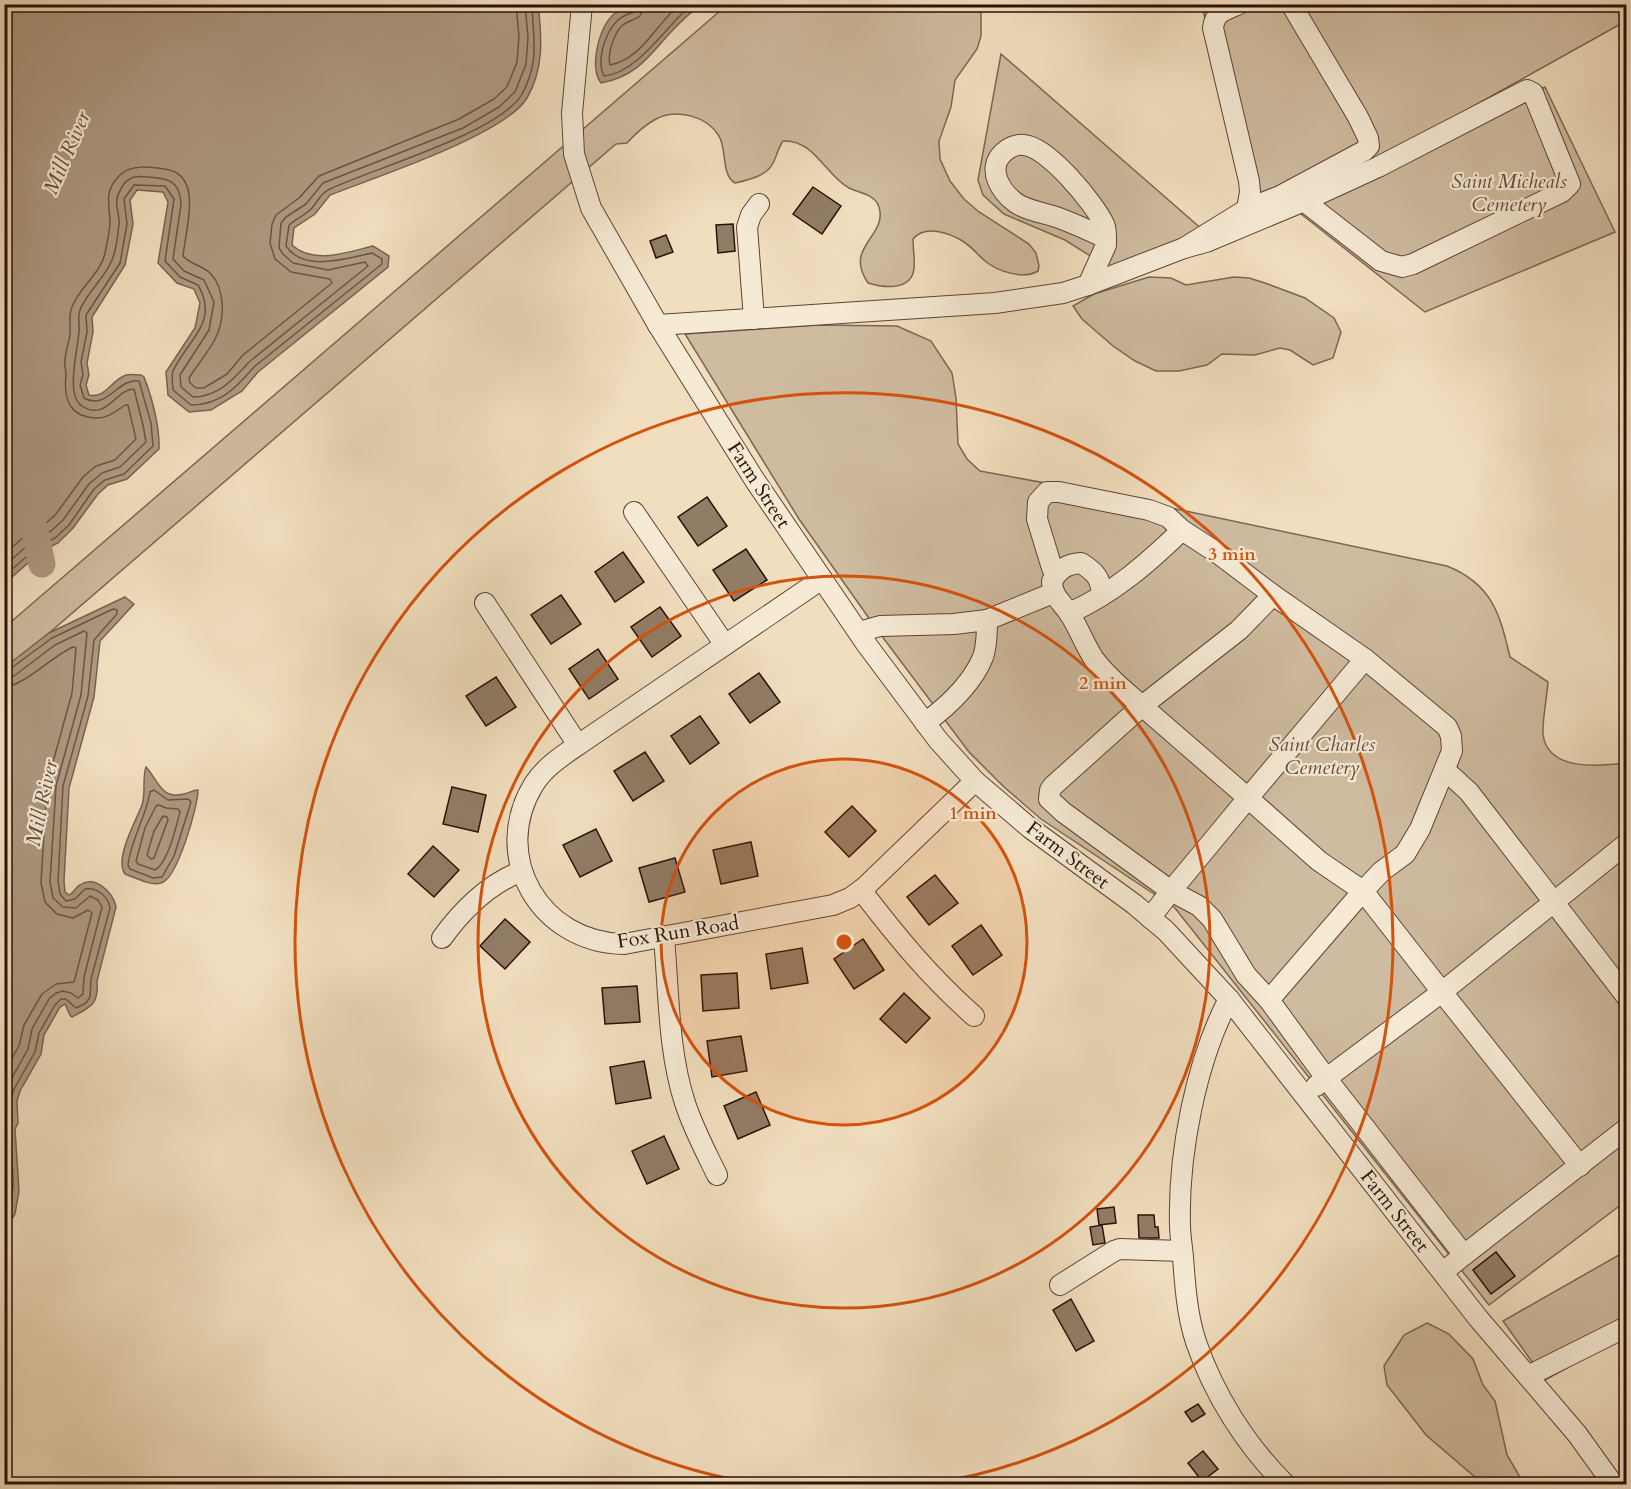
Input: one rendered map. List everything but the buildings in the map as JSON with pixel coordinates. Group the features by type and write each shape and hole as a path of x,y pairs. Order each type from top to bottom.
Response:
{"street":[{"name":"Farm Street","path":"582,4 572,113 574,154 591,208 658,325 754,479 859,633 925,723 975,781 1030,828 1150,918 1198,964 1229,999 1478,1318 1577,1434 1613,1485"},
{"path":"1239,4 1214,18 1213,28 1249,181 1247,209"},
{"path":"1184,248 1247,209 1280,196 1364,151 1369,146 1368,138 1358,117 1291,4"},
{"path":"658,325 995,303 1055,294 1088,285 1184,248 1206,242 1304,201 1378,167 1527,90 1533,93 1570,184 1562,192 1413,264 1402,267 1382,261 1304,201"},
{"path":"1088,285 1106,245 1106,238 1105,226 1091,202 1053,162 1034,148 1025,145 1008,149 998,158 995,169 997,182 1006,195 1018,205 1059,218 1106,238"},
{"path":"754,320 747,227 751,215 759,204"},
{"path":"1057,573 1052,568 1037,519 1038,502 1047,492 1059,492 1149,510 1168,517 1182,530 1365,659 1447,727 1451,736 1452,751 1420,829 1410,847 1363,891 1269,1000"},
{"path":"634,512 725,645"},
{"path":"1069,613 1102,595 1149,562 1182,530"},
{"path":"1102,595 1102,583 1097,575 1081,563 1069,564 1057,573 1052,581 1053,593 1069,613 1095,660 1112,680 1319,861 1363,891 1580,1166"},
{"name":"Fox Run Road","path":"822,579 550,765 536,782 526,801 518,832 522,871 533,895 546,912 563,926 582,936 603,942 624,944 833,905 861,890 975,781"},
{"path":"859,633 880,626 954,624 987,620 1053,593"},
{"path":"1273,595 1239,630 1142,706 1053,786 1049,799 1063,812 1171,891 1199,906 1212,919 1245,975 1269,1000 1326,1078 1464,1255"},
{"path":"485,603 578,744"},
{"path":"925,723 943,710 976,669 983,656 987,620"},
{"path":"1150,918 1365,659"},
{"path":"1445,770 1469,792 1626,996"},
{"path":"1304,1096 1442,992 1553,901 1625,848"},
{"path":"442,938 477,898 506,877 522,871"},
{"path":"861,890 913,957 934,980 974,1016"},
{"path":"664,938 678,1074 690,1118 717,1175"},
{"path":"1229,999 1215,1025 1204,1057 1187,1132 1180,1224 1186,1290 1196,1340 1218,1396 1269,1467 1285,1485"},
{"path":"1443,1272 1626,1129"},
{"path":"1060,1285 1114,1251 1182,1251"},
{"path":"1528,1376 1626,1328"}],"green space":[{"name":"Saint Micheals Cemetery","path":"1626,4 1626,21 1436,127 1282,205 1241,189 1202,5"},
{"path":"727,5 981,5 981,36 977,49 955,80 951,107 939,141 940,159 950,181 964,199 979,212 1029,244 1036,253 1038,271 1025,275 1003,271 985,261 970,246 958,239 945,233 931,231 918,234 913,239 914,269 908,281 889,287 868,283 860,260 878,226 879,207 874,199 849,188 811,152 794,142 783,141 773,163 766,171 757,177 735,183 728,174 719,136 707,123 682,114 656,119 627,143 616,144 5,671 5,627"},
{"path":"1001,54 1204,231 1111,269 1065,240 1004,214 983,195 978,180"},
{"name":"Saint Micheals Cemetery","path":"1545,87 1615,232 1425,312 1301,214"},
{"path":"1149,277 1171,278 1186,285 1234,277 1249,278 1305,298 1334,318 1341,332 1333,358 1313,365 1290,350 1280,348 1255,355 1222,354 1207,365 1179,371 1156,371 1135,361 1113,346 1082,319 1073,306 1094,294"},
{"name":"Saint Charles Cemetery","path":"819,325 897,326 931,341 952,373 956,398 958,444 967,459 980,471 1105,494 1447,566 1462,573 1484,591 1498,614 1510,657 1548,682 1543,734 1547,746 1554,755 1576,764 1626,763 1626,1201 1489,1305 1175,908 1041,819 969,752 878,631 799,519 685,334"},
{"path":"1626,1251 1626,1335 1545,1380 1503,1321"},
{"path":"1427,1323 1449,1334 1473,1359 1483,1385 1495,1401 1507,1455 1524,1484 1483,1484 1426,1435 1387,1385 1384,1366 1404,1335"}],"water":[{"path":"5,4 538,5 541,41 539,64 533,87 527,98 514,112 493,126 436,154 330,195 315,214 294,228 292,245 300,251 320,256 342,254 373,246 389,256 388,267 258,372 242,391 211,410 189,412 168,395 166,372 195,328 200,303 194,289 177,283 158,263 168,202 163,192 137,190 130,200 133,224 125,265 92,317 93,332 87,363 89,375 86,385 89,395 95,395 104,392 126,375 144,377 155,413 159,449 127,479 108,485 58,543 43,550 5,583"},
{"path":"659,5 701,5 638,66 616,79 601,83 596,67 597,47 609,20 614,14 625,9"},
{"path":"125,597 134,604 100,641 94,697 69,788 64,881 65,892 69,895 86,882 103,887 111,896 116,907 97,981 95,1000 89,1007 72,1017 65,1004 60,1007 44,1035 41,1054 20,1091 17,1101 18,1123 15,1129 19,1191 15,1214 9,1223 9,1248 5,1267 5,667 49,633"},
{"path":"146,767 165,792 176,795 198,790 191,826 180,856 167,879 157,884 125,874 122,867 127,840 142,805"}],"waterway":[{"name":"Mill River","path":"32,519 42,564"}]}
